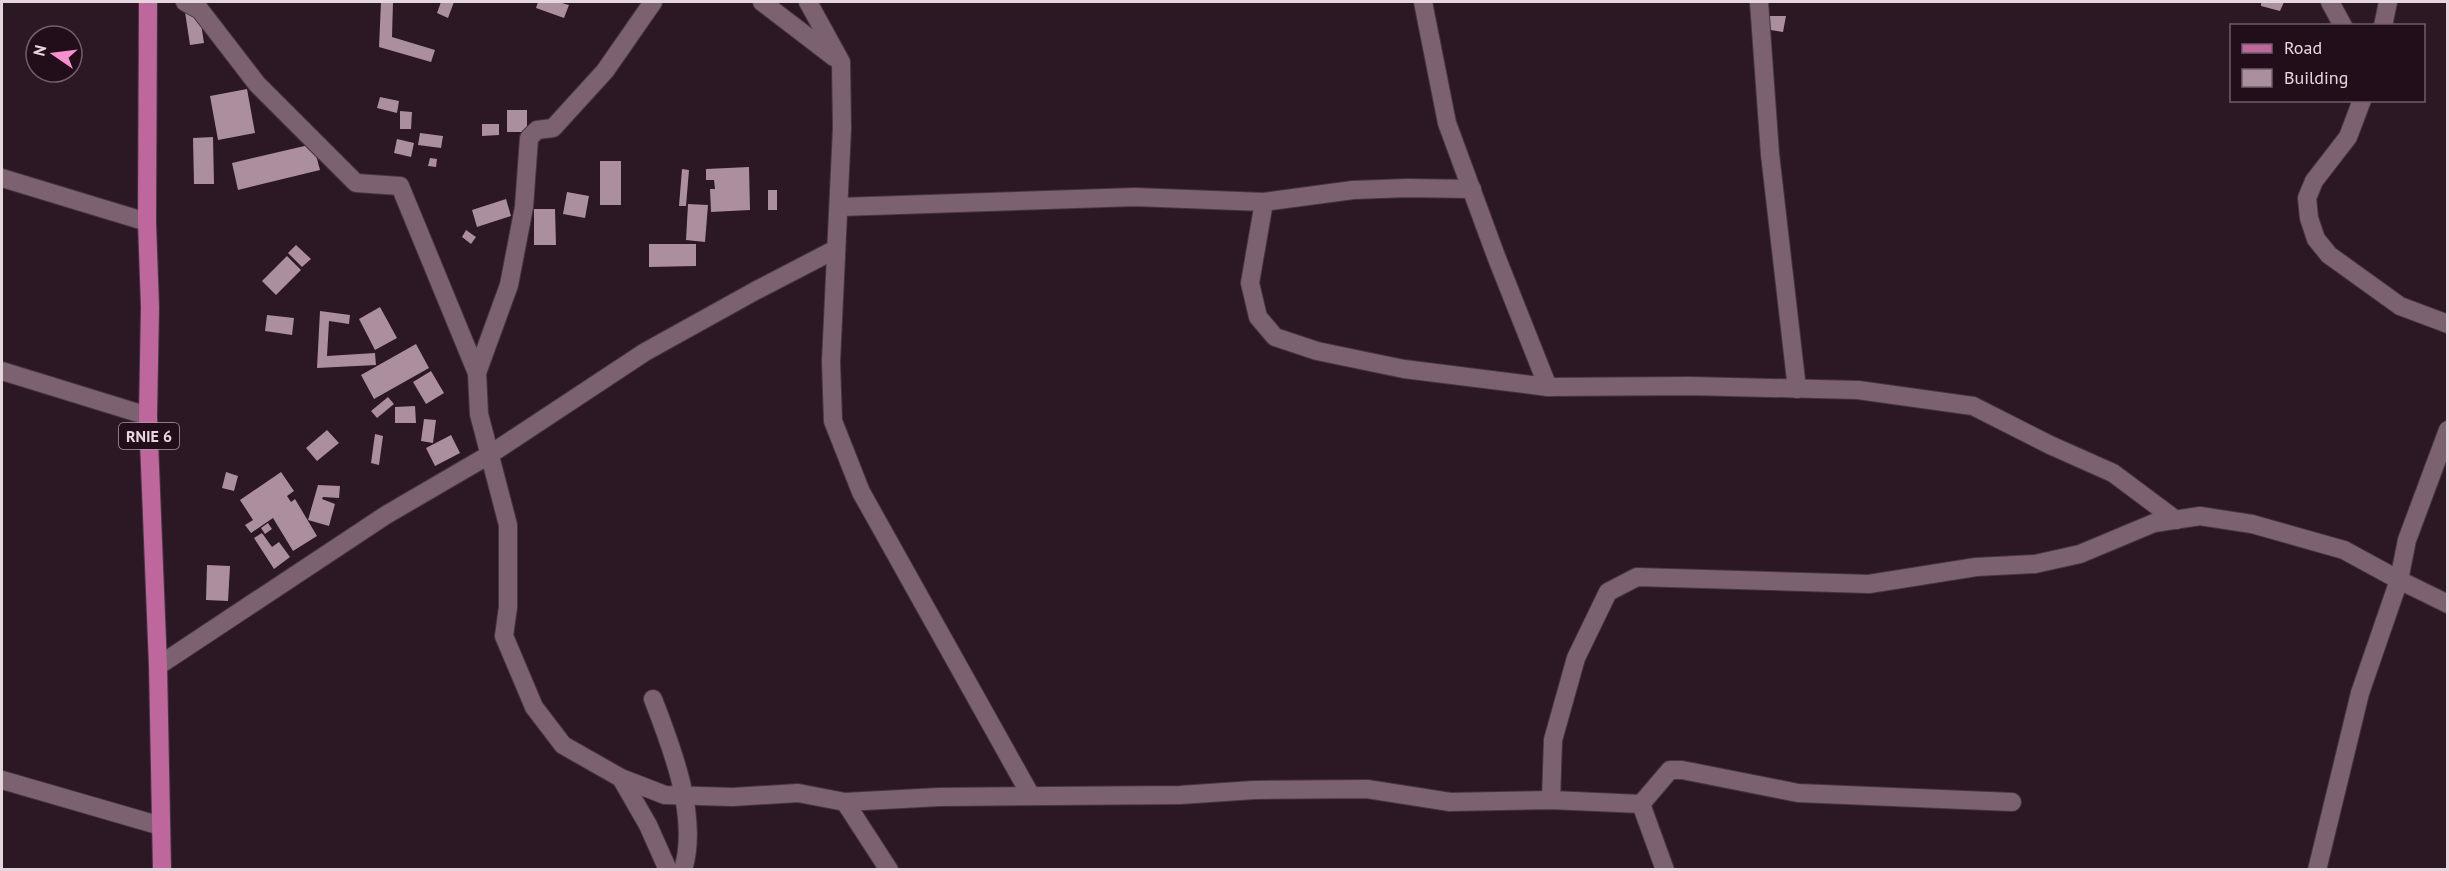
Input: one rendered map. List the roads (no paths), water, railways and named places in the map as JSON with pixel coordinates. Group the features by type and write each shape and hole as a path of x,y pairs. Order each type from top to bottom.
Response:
{"main road":[{"name":"RNIE 6","path":"148,2 147,222 150,307 148,416 158,666 162,870"}],"street":[{"path":"185,2 200,10 256,84 356,183 400,186 477,373 479,414 508,525 508,607 504,636 534,706 563,745 621,778 665,795 733,797 798,793 845,802 939,796 1180,795 1254,790 1368,789 1450,802 1551,800 1641,804"},
{"path":"477,373 509,285 524,207 529,138 537,130 553,128 606,71 653,2"},
{"path":"762,2 841,62"},
{"path":"808,2 841,62 842,128 831,362 832,421 861,492 1031,796"},
{"path":"1423,2 1447,123 1548,387"},
{"path":"1759,2 1770,154 1797,389"},
{"path":"2330,2 2342,24"},
{"path":"2383,24 2388,2"},
{"path":"2361,102 2348,136 2314,181 2307,198 2309,218 2316,238 2329,255 2400,306 2448,324"},
{"path":"2,178 147,222"},
{"path":"840,207 1135,197 1264,202 1353,190 1472,189"},
{"path":"1264,202 1250,283 1258,317 1275,337 1317,351 1404,369 1548,387 1690,386 1858,390 1973,406 2050,445 2113,472 2176,519"},
{"path":"158,666 386,515 489,454 645,352 754,291 836,249"},
{"path":"2,371 148,416"},
{"path":"2317,870 2360,693 2399,580 2407,540 2448,430"},
{"path":"1551,800 1553,740 1576,658 1608,592 1638,577 1869,584 1976,567 2035,564 2080,554 2154,523 2200,516 2252,524 2344,550 2448,604"},
{"path":"654,699 670,743 686,809 688,853 683,870"},
{"path":"1641,804 1670,770 1682,770 1798,793 2012,802"},
{"path":"621,778 648,825 668,870"},
{"path":"2,780 161,826"},
{"path":"845,802 889,870"},
{"path":"1641,804 1665,870"}]}
